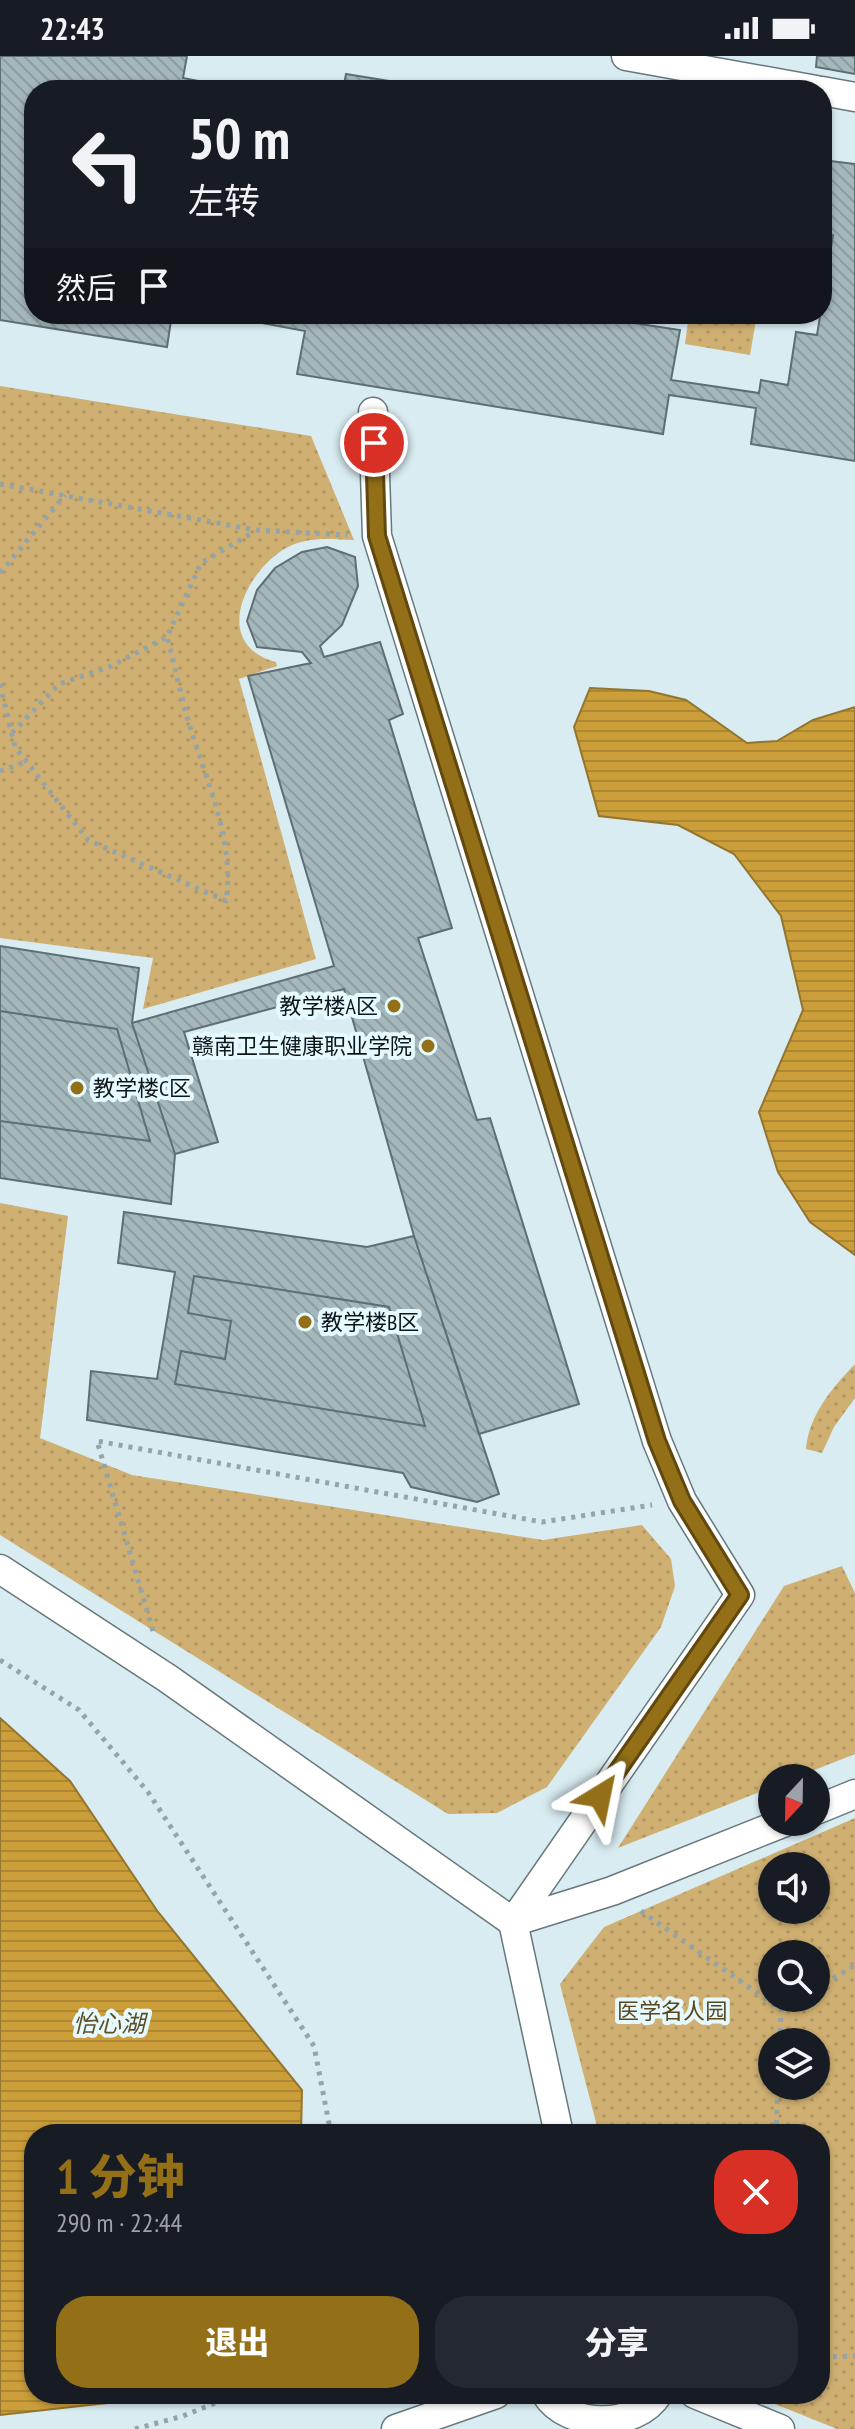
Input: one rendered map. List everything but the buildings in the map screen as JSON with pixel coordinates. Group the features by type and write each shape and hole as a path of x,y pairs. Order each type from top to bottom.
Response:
{"street":[{"path":"626,56 762,80"},
{"path":"832,93 855,97"},
{"path":"373,412 377,536 657,1441 682,1501 740,1595 513,1922"},
{"path":"0,1569 167,1678 513,1922 557,2124"},
{"path":"830,1804 855,1794"},
{"path":"513,1922 612,1891 758,1833"},
{"path":"396,2429 467,2404"},
{"path":"555,2404 565,2415 583,2424 603,2427 623,2423 641,2414 650,2404"},
{"path":"719,2404 780,2429"}],"path":[{"path":"0,484 256,530 377,536"},
{"path":"0,573 65,495"},
{"path":"12,733 59,684 109,667 167,637 201,563 256,530"},
{"path":"0,684 15,747 88,840 226,901 228,883 216,805 189,723 167,637"},
{"path":"0,771 26,762"},
{"path":"167,1678 97,1441 542,1522 682,1501"},
{"path":"0,1660 79,1710 148,1792 314,2046 329,2124"},
{"path":"612,1891 758,1994"},
{"path":"830,1980 855,1965"},
{"path":"776,2124 777,2100"},
{"path":"830,2356 855,2356"},
{"path":"135,2429 213,2404"}],"green space":[{"path":"688,324 755,324 750,355 685,344"},
{"path":"0,386 311,436 354,540 319,539 294,544 271,559 258,574 247,590 240,625 244,640 256,653 276,662 277,666 239,679 316,959 143,1009 153,958 0,938"},
{"path":"0,1203 68,1216 40,1438 132,1475 543,1540 642,1525 671,1559 675,1586 661,1627 547,1787 497,1813 448,1814 0,1535"},
{"path":"855,1364 855,1398 834,1427 822,1453 806,1449 817,1413 830,1392"},
{"path":"842,1566 855,1593 855,1754 830,1764 758,1764 758,1793 618,1848 784,1586"},
{"name":"医学名人园","path":"855,1818 855,2429 837,2429 775,2404 830,2404 830,2124 596,2124 560,1984 604,1927 758,1860 758,1924 830,1924 830,1852 777,1852 814,1836 830,1836 830,1829"}],"water":[{"path":"590,688 649,691 686,700 747,743 777,741 813,720 855,707 855,1255 810,1222 778,1172 759,1112 803,1010 781,916 734,854 678,825 599,816 574,727"},
{"name":"怡心湖","path":"0,1718 70,1781 158,1912 302,2090 301,2124 24,2124 24,2404 98,2404 0,2415"}],"place":[{"name":"教学楼A区","path":"394,1006"},
{"name":"赣南卫生健康职业学院","path":"428,1046"},
{"name":"教学楼C区","path":"77,1088"},
{"name":"教学楼B区","path":"305,1322"}],"route":[{"path":"374,443 377,536 657,1441 682,1501 740,1595 600,1796"}]}
